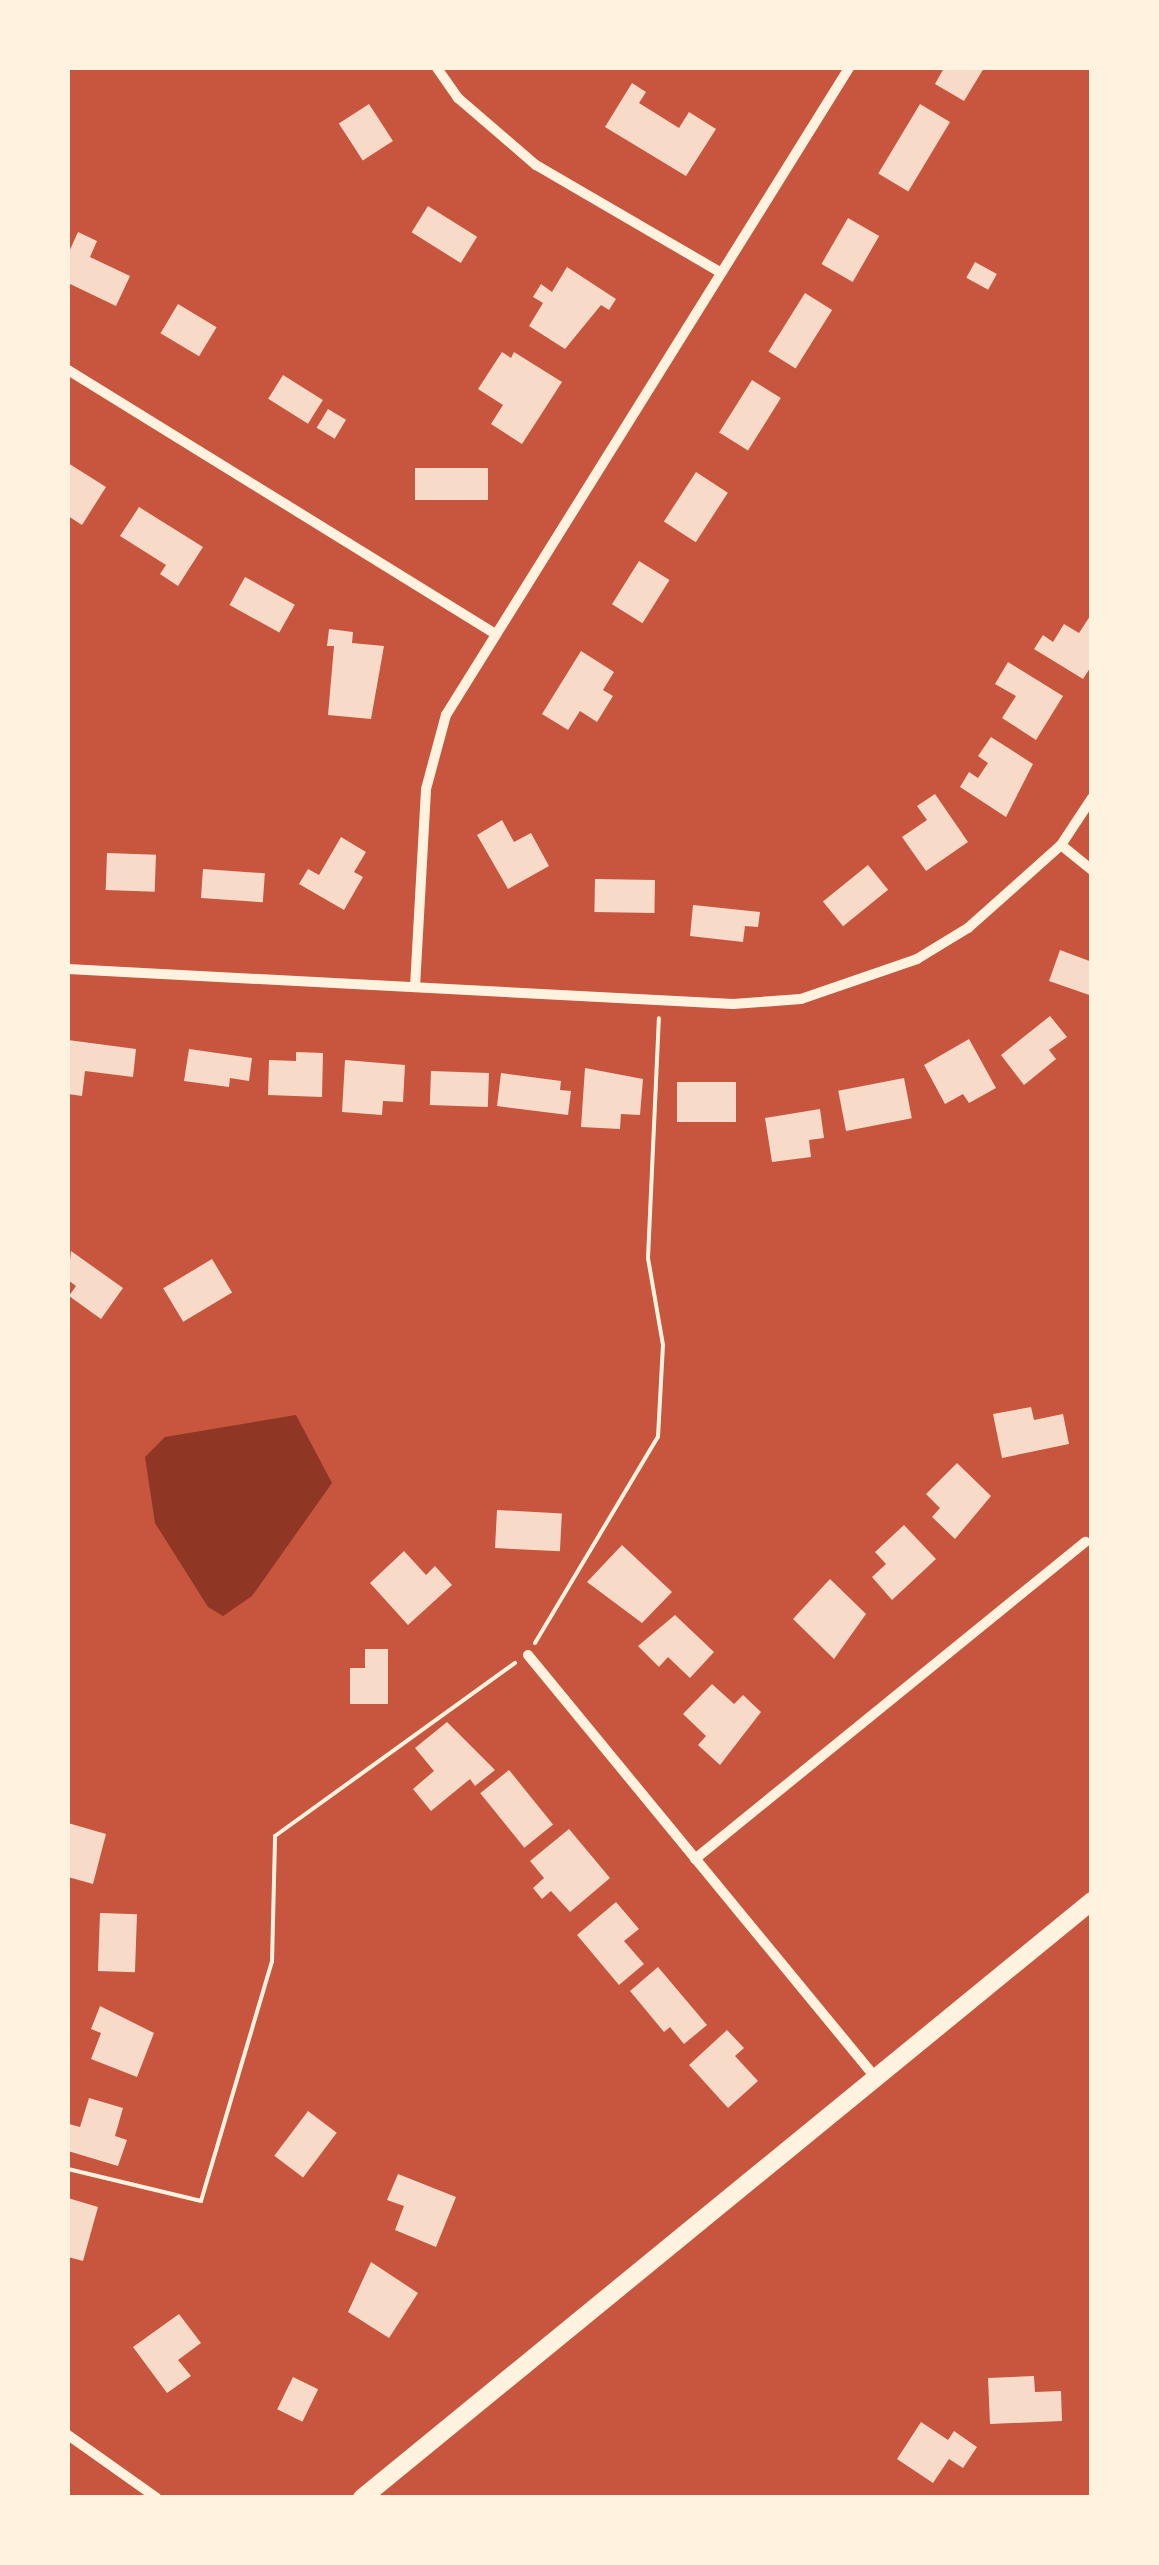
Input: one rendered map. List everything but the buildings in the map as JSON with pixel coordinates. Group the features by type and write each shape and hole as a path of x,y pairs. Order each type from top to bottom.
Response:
{"street":[{"path":"436,68 458,98 536,165 720,272"},
{"path":"415,988 432,751 494,633 849,68"},
{"path":"68,370 494,633"},
{"path":"68,969 660,1000 801,998 860,982 968,928 1060,845 1092,798"},
{"path":"1060,845 1092,870"},
{"path":"695,1859 1086,1542"},
{"path":"528,1655 875,2077"},
{"path":"362,2498 1092,1901"},
{"path":"68,2434 157,2498"}],"path":[{"path":"68,2169 192,2200 206,2194 252,2010 272,1962 270,1849 312,1805 528,1655 658,1437 662,1345 648,1258 660,1000"}],"shaded area":[{"path":"296,1415 332,1483 252,1596 223,1616 208,1607 155,1523 145,1457 165,1437"}]}
